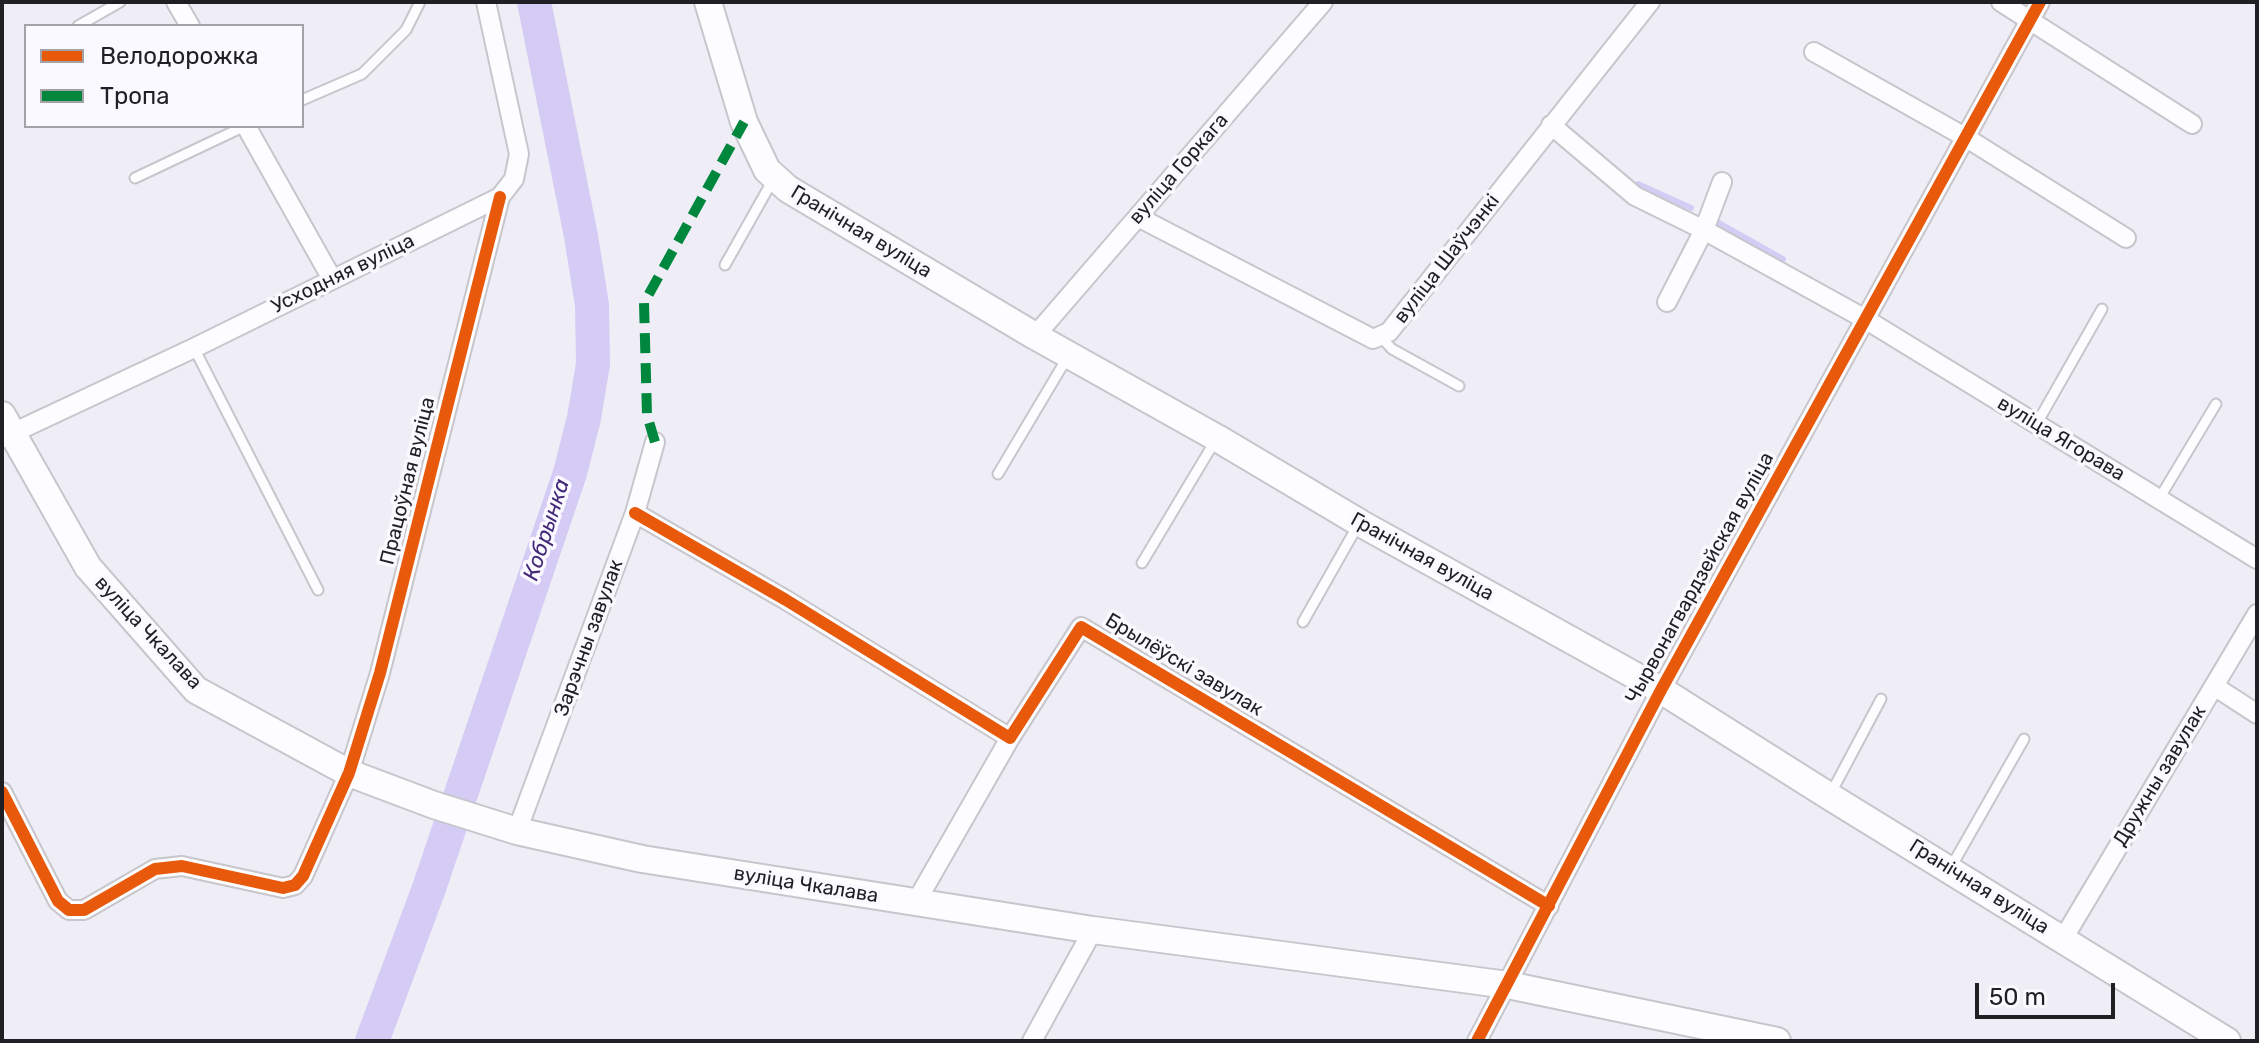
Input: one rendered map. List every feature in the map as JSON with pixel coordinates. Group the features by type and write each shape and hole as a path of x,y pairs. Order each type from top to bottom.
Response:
{"main road":[{"name":"Гранічная вуліца","path":"708,2 742,117 767,170 788,189 1360,523 1661,690 2227,1041"},
{"name":"вуліца Чкалава","path":"5,428 88,567 196,690 349,773 434,805 517,831 642,859 1093,930 1508,985 1777,1041"}],"street":[{"path":"176,2 189,24"},
{"path":"486,2 519,154 514,179 500,197"},
{"name":"вуліца Горкага","path":"1035,336 1323,2"},
{"name":"вуліца Шаўчэнкі","path":"1138,217 1373,339 1389,332 1650,2"},
{"path":"2001,2 2192,124"},
{"name":"Чырвонагвардзейская вуліца","path":"1477,1041 1661,690 2040,2"},
{"path":"1814,52 1965,137 2126,238"},
{"path":"1551,125 1635,196 1704,230 1865,319"},
{"path":"246,128 332,279"},
{"path":"1667,302 1704,230 1722,182"},
{"name":"Усходняя вуліца","path":"5,428 194,348 500,197"},
{"name":"Працоўная вуліца","path":"2,792 58,901 69,910 84,910 155,869 182,866 283,888 295,885 303,876 349,773 380,673 500,197"},
{"name":"вуліца Ягорава","path":"1865,319 2257,559"},
{"name":"Зарэчны завулак","path":"517,831 635,513 655,442"},
{"path":"635,513 786,600 1010,738"},
{"name":"Дружны завулак","path":"2063,939 2257,614"},
{"name":"Брылёўскі завулак","path":"916,902 1010,738 1081,627 1549,906"},
{"path":"2214,686 2257,714"},
{"path":"1032,1041 1093,930"}],"lane":[{"path":"82,24 120,2"},
{"path":"304,99 362,74 406,30 420,2"},
{"path":"135,178 241,128"},
{"path":"725,265 774,178"},
{"path":"2036,425 2102,309"},
{"path":"1380,336 1392,349 1459,386"},
{"path":"194,348 318,590"},
{"path":"998,474 1069,355"},
{"path":"2159,499 2216,404"},
{"path":"1142,563 1217,438"},
{"path":"1303,622 1360,523"},
{"path":"1829,796 1881,699"},
{"path":"1950,869 2024,739"}],"waterway":[{"name":"Кобрынка","path":"372,1041 428,891 570,473 593,364 592,305 581,236 534,2"},
{"path":"1638,184 1691,208"},
{"path":"1719,223 1783,259"}],"marked path":[{"path":"655,442 647,415 644,303 744,122"}],"cycle path":[{"path":"1477,1041 1661,690 2040,2"},
{"path":"2,792 58,901 69,910 84,910 155,869 182,866 283,888 295,885 303,876 349,773 380,673 500,197"},
{"path":"635,513 786,600 1010,738 1081,627 1549,906"}]}
